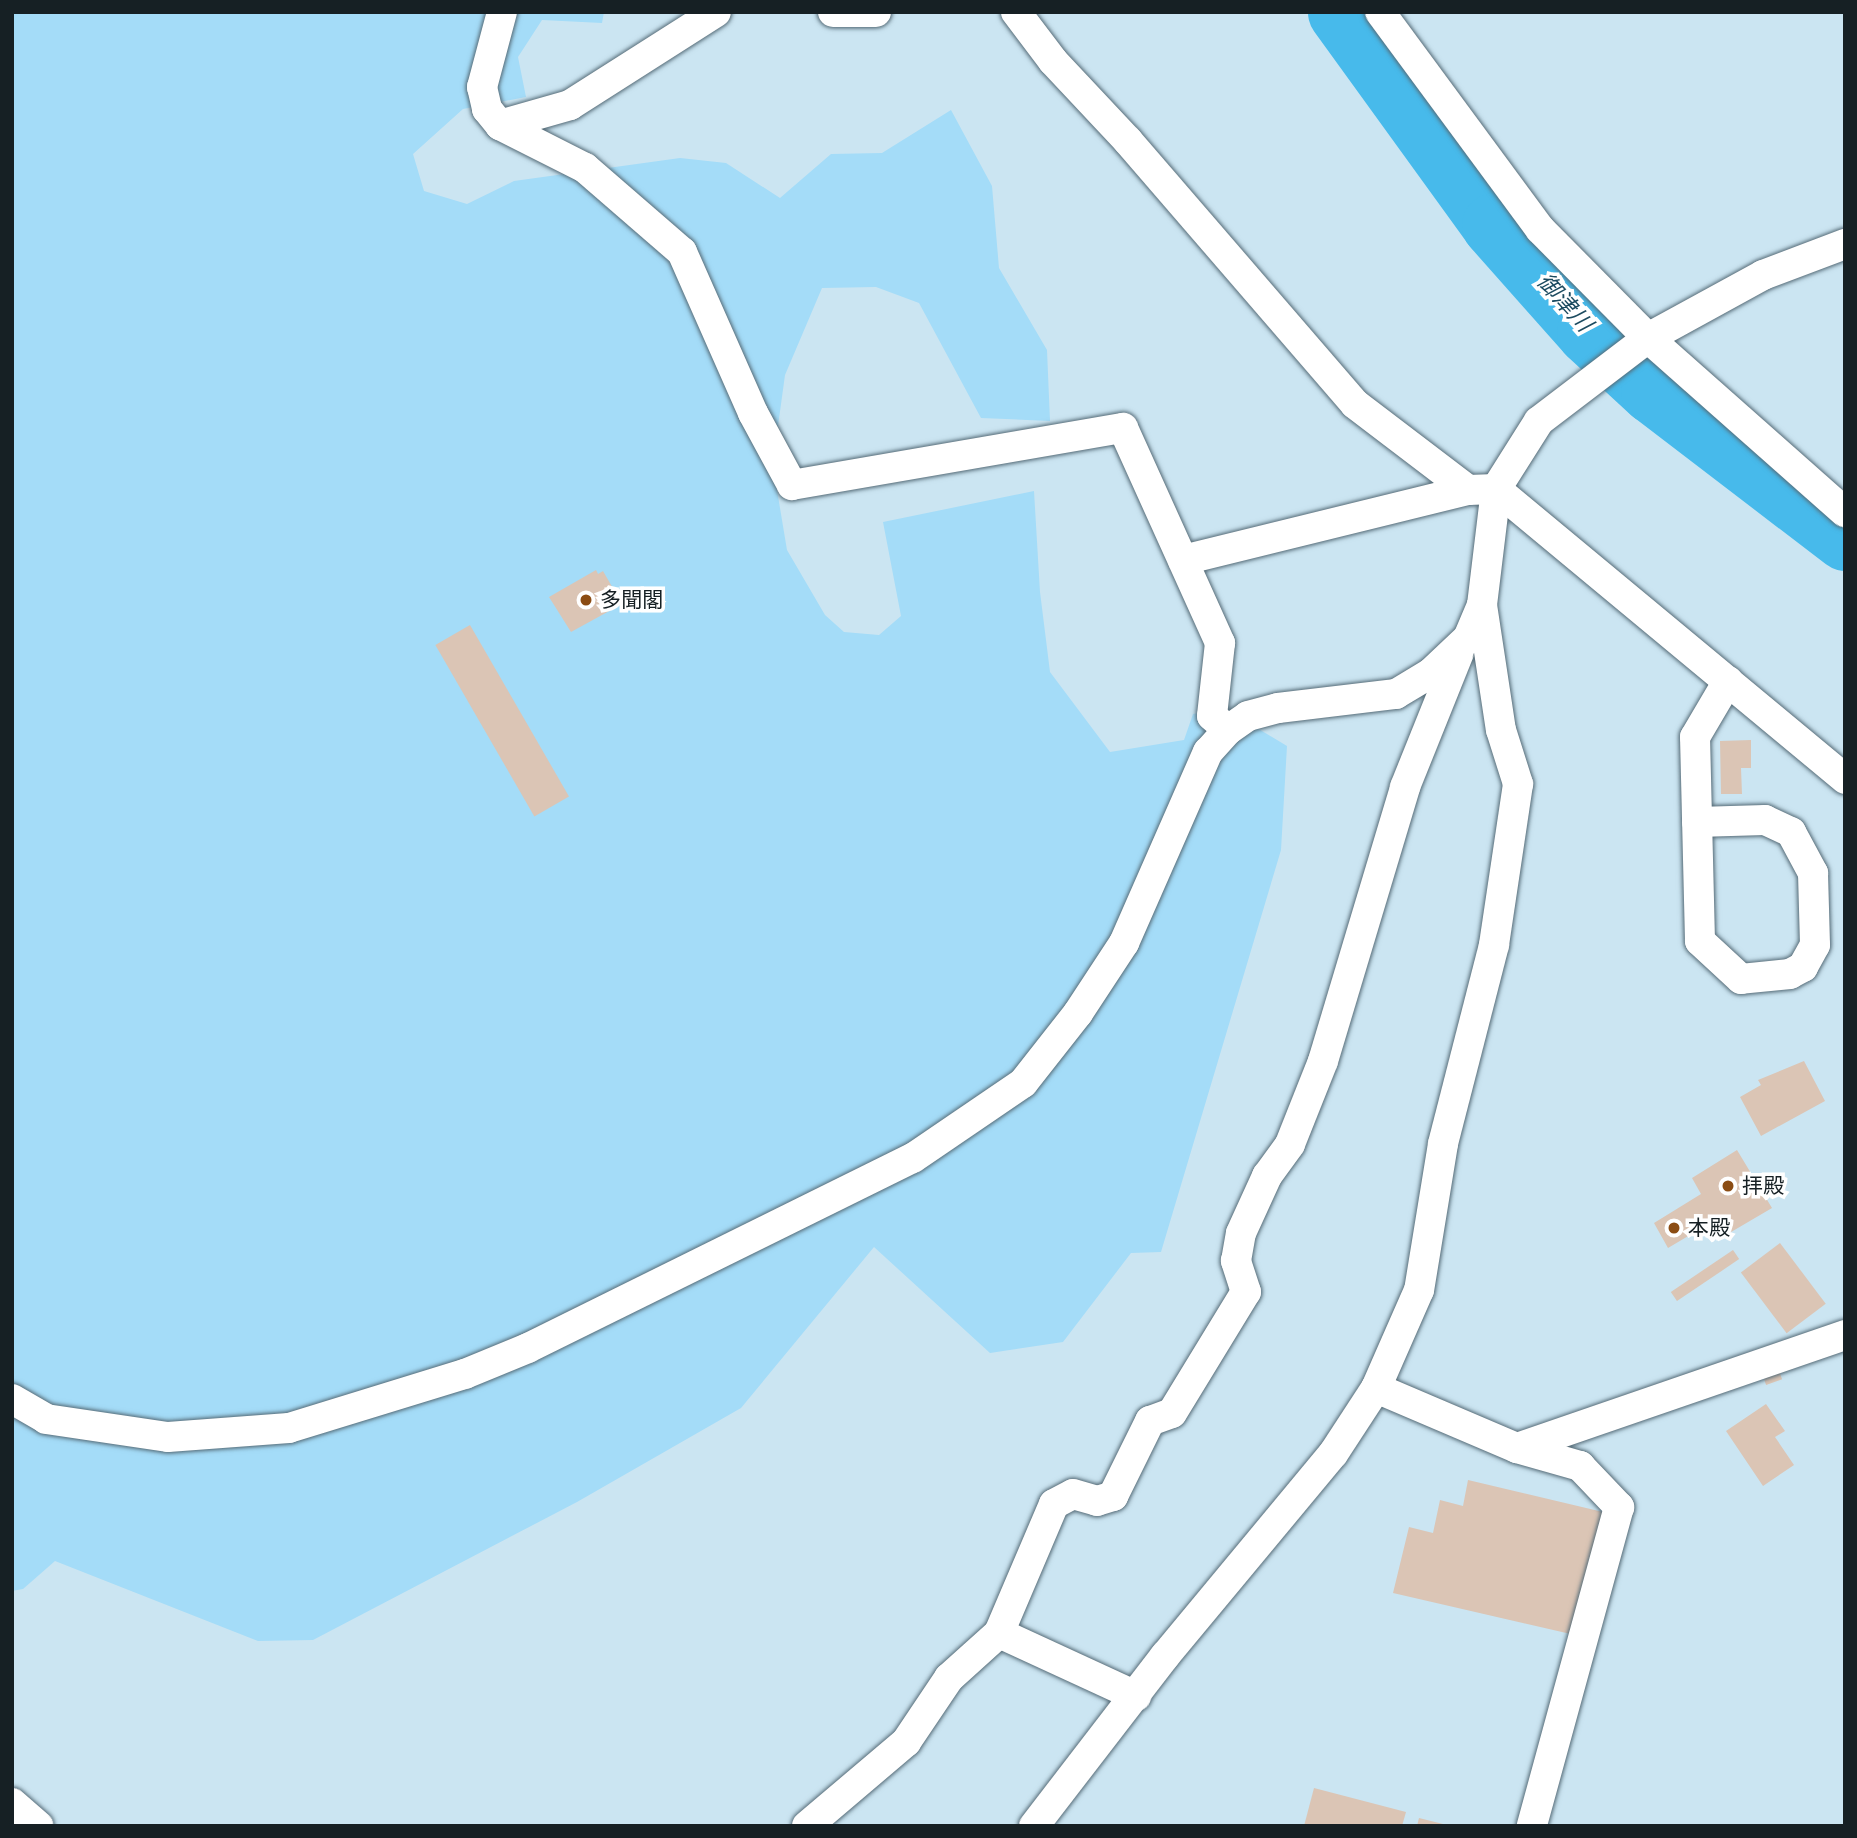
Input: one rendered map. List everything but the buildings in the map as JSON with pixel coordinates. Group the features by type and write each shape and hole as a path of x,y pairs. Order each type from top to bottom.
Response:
{"street":[{"path":"502,12 482,87 487,109 500,125 585,168 682,251 753,413 792,485 1122,428 1220,643 1212,716 1228,730"},
{"path":"500,125 570,105 716,12"},
{"path":"833,12 876,12"},
{"path":"1016,12 1053,61 1128,141 1354,404 1482,490 1728,681 1845,779"},
{"path":"1380,12 1540,229 1641,344 1845,512"},
{"path":"1182,560 1482,490 1539,421 1560,402 1641,344 1763,275 1845,244"},
{"path":"1034,1826 1136,1696 1334,1454 1376,1388 1419,1290 1443,1144 1494,945 1518,784 1501,730 1482,605 1482,490"},
{"path":"807,1826 906,1742 949,1678 999,1633 1054,1504 1073,1494 1097,1501 1113,1496 1150,1421 1172,1413 1246,1292 1236,1261 1241,1233 1267,1176 1290,1144 1323,1061 1405,787 1450,670 1482,605"},
{"path":"12,1399 46,1419 168,1437 289,1428 465,1374 528,1348 913,1158 1023,1083 1078,1013 1124,943 1208,752 1228,730 1248,716 1278,708 1396,694 1431,673 1468,638"},
{"path":"1697,822 1765,820 1791,832 1813,873 1815,945 1803,967 1790,974 1741,979 1700,941 1697,822 1695,737 1728,681"},
{"path":"1517,1448 1845,1335"},
{"path":"1376,1388 1517,1448 1580,1466 1619,1507 1532,1826"},
{"path":"999,1633 1136,1696"},
{"path":"12,1803 38,1826"}],"shaded area":[{"path":"12,12 604,12 602,23 542,20 518,57 526,97 463,109 413,154 424,191 467,204 514,181 680,158 726,163 780,198 831,154 882,153 951,110 992,186 999,268 1047,350 1050,421 981,418 919,303 876,287 822,288 785,375 778,426 773,466 787,550 825,615 844,632 879,635 901,616 883,522 1034,491 1040,592 1050,672 1110,752 1184,740 1193,714 1225,709 1287,746 1281,850 1161,1252 1131,1253 1063,1342 990,1353 874,1247 741,1408 577,1502 313,1640 258,1641 55,1561 23,1589 12,1591"}],"waterway":[{"name":"御津川","path":"1340,12 1494,225 1589,332 1653,391 1845,538"}],"place":[{"name":"多聞閣","path":"586,600"},
{"name":"拝殿","path":"1728,1186"},
{"name":"本殿","path":"1674,1228"}]}
